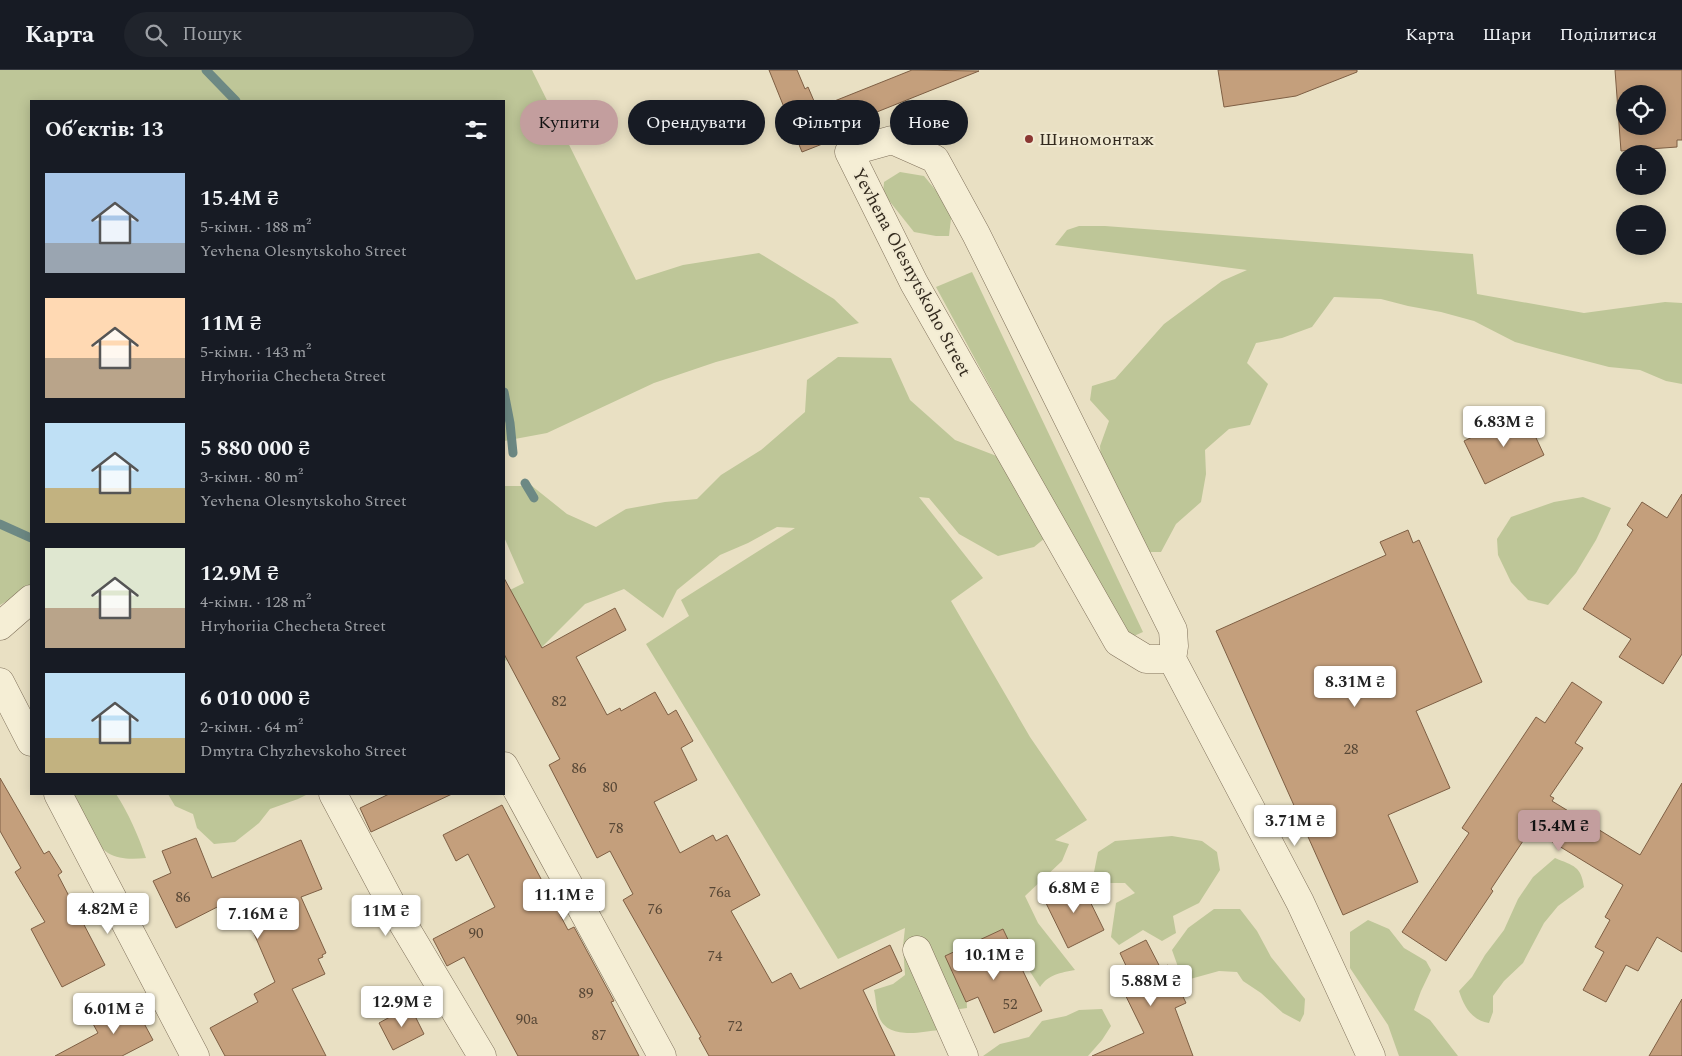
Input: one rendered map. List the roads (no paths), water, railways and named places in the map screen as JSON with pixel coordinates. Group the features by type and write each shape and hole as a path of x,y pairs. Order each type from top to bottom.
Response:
{"street":[{"name":"Yevhena Olesnytskoho Street","path":"892,140 935,159 976,234 1173,630 1174,646 1172,659 1146,659 1118,642 914,283 849,152 892,140"},
{"path":"0,626 30,600"},
{"path":"1172,659 1300,902 1371,1056"},
{"path":"0,682 30,740"},
{"path":"505,768 662,1056"},
{"path":"59,795 196,1056"},
{"path":"334,795 394,907 482,1056"},
{"path":"917,950 964,1056"}],"waterway":[{"path":"206,70 235,100"},
{"path":"505,397 513,453"},
{"path":"525,483 534,498"},
{"path":"0,524 30,538"}],"place":[{"name":"Шиномонтаж","path":"1029,139"}]}
